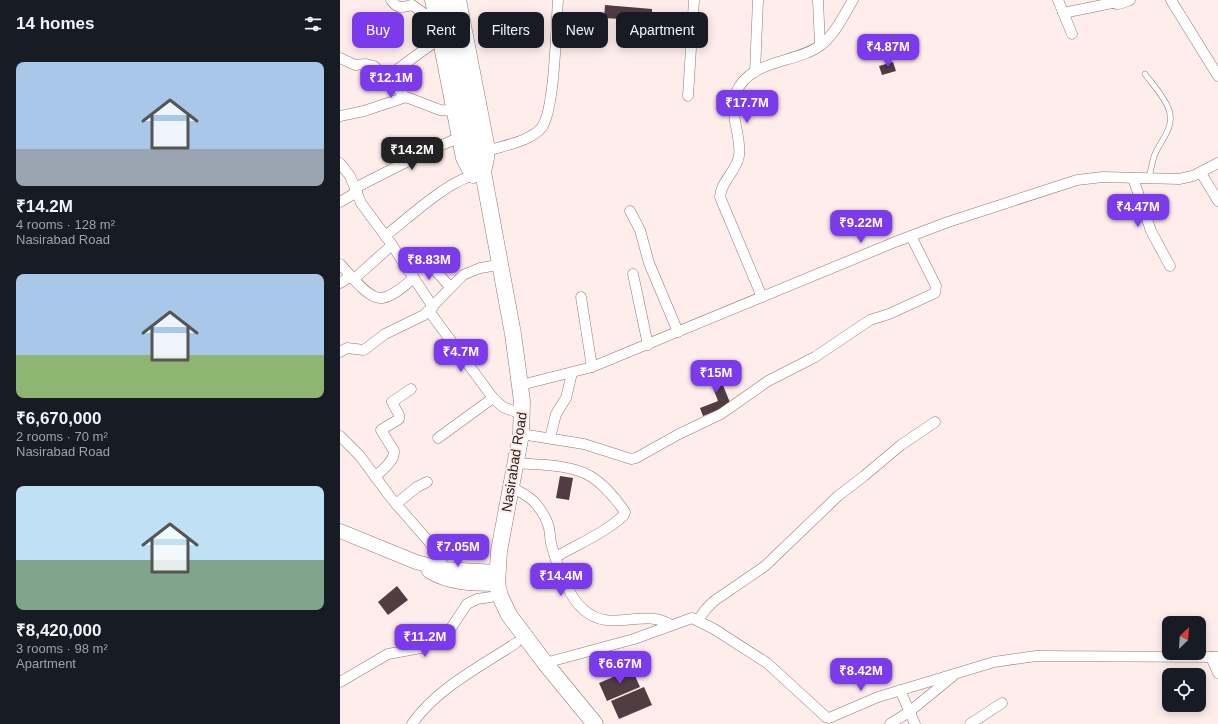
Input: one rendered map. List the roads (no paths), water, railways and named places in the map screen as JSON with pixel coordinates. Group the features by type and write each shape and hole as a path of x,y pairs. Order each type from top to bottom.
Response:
{"highway":[{"name":"Nasirabad Road","path":"445,0 480,150 476,174 510,373 513,411 512,432 492,537 492,582 497,615 516,643 580,724"},
{"path":"458,0 480,150"},
{"path":"442,48 464,158 476,174"},
{"name":"Nasirabad Road","path":"476,174 512,326 521,385 521,434 492,582 509,615 545,663 595,724"}],"main road":[{"path":"340,531 416,562 492,582"},
{"path":"416,562 442,577 461,582 492,582"}],"street":[{"path":"391,0 398,7 401,8 412,5 426,15 434,7"},
{"path":"480,150 525,139 534,135 542,127 550,104 553,82 558,0"},
{"path":"688,96 694,0"},
{"path":"755,72 758,0"},
{"path":"818,0 820,45"},
{"path":"762,297 720,197 720,190 736,164 739,156 734,113 736,94 746,78 755,72 802,55 820,45 833,32 853,0"},
{"path":"1058,0 1072,34"},
{"path":"1063,13 1110,2 1119,4 1130,0"},
{"path":"1171,0 1218,76"},
{"path":"387,77 426,48"},
{"path":"340,58 355,65 370,64 387,77 406,97 440,110 454,111"},
{"path":"340,116 364,111 406,97"},
{"path":"340,202 356,190 417,156 460,137"},
{"path":"340,163 350,176 362,204 392,245 431,309 493,398 498,403 513,411"},
{"path":"521,385 592,367 911,236 948,222 1077,180 1103,177 1179,179 1201,173 1218,163"},
{"path":"1201,173 1218,201"},
{"path":"385,236 451,185 463,178 476,174"},
{"path":"1133,178 1151,231 1170,266"},
{"path":"630,211 638,225 649,263 678,332"},
{"path":"521,434 584,444 631,459 636,458 679,434 721,414 768,381 815,357 870,320 889,314 935,292 936,286 911,236"},
{"path":"340,283 352,278 392,245"},
{"path":"340,264 368,294 378,298 391,295 411,274 416,265 426,264 433,269 450,287"},
{"path":"340,352 347,348 364,350 385,334 419,318 431,309 450,287 463,275 480,268 492,266"},
{"path":"633,274 648,345"},
{"path":"581,297 592,367"},
{"path":"550,438 556,414 566,398 572,373"},
{"path":"375,477 391,461 394,455 394,451 381,430 399,418 399,415 392,402 411,389"},
{"path":"438,438 493,398"},
{"path":"698,620 714,601 753,575 775,558 838,496 901,444 935,422"},
{"path":"340,436 360,456 396,504 436,550 442,561 443,569"},
{"path":"516,463 572,469 589,475 602,486 624,512 624,515 621,518 603,530 556,557"},
{"path":"396,504 417,487 427,482"},
{"path":"511,487 531,498 546,518 556,557 565,582 582,609 596,618 611,621 653,618 671,625"},
{"path":"340,682 388,654 421,648 436,641 449,631 468,604 477,599 492,582"},
{"path":"545,663 634,639 688,618 698,620 767,664 832,721 878,697 994,662 1036,656 1215,657 1218,673"},
{"path":"412,724 427,706 446,690 516,643"},
{"path":"890,724 909,712 956,673"},
{"path":"900,690 915,724"},
{"path":"970,724 1002,703"}],"lane":[{"path":"1145,74 1165,101 1171,118 1164,138 1155,155 1149,178"}]}
